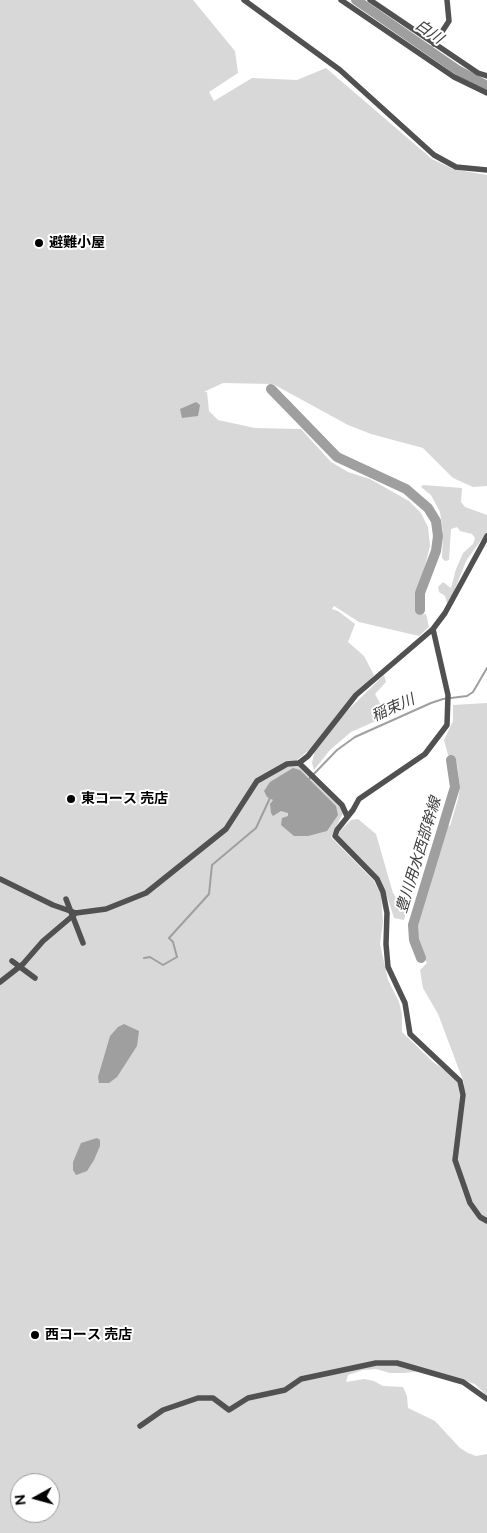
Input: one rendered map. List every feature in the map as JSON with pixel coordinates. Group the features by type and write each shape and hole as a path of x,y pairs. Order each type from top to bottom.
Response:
{"street":[{"path":"244,0 340,70 434,155 456,167 487,170"},
{"path":"341,0 454,77 487,93"},
{"path":"370,0 478,73 487,76"},
{"path":"434,44 449,22 447,0"},
{"path":"0,879 53,905 76,913 106,910 141,897 226,829 257,781 287,764 299,763 308,756 356,695 432,628 445,613 487,536"},
{"path":"432,628 448,695 447,725 430,748 362,796 335,836 377,879 383,892 388,913 386,944 388,967 408,1013 408,1030 435,1059 460,1081 463,1096 455,1160 470,1203 480,1217 487,1221"},
{"path":"299,763 342,805 347,816"},
{"path":"66,899 83,943"},
{"path":"0,982 23,964 44,941 76,913"},
{"path":"12,961 35,978"},
{"path":"140,1426 163,1410 198,1398 213,1398 229,1410 248,1398 285,1390 301,1379 376,1363 397,1363 463,1382 487,1399"}],"shaded area":[{"path":"0,0 193,0 235,51 238,73 209,92 214,101 252,78 297,80 326,68 432,159 453,169 487,175 487,486 473,487 453,478 423,448 371,434 348,425 273,384 223,383 204,392 207,392 209,411 218,420 255,428 301,429 331,462 348,472 370,479 409,501 421,513 428,527 430,546 415,606 419,615 426,614 429,627 419,636 359,622 334,606 332,609 338,611 355,624 348,642 364,656 374,675 314,746 297,760 300,768 344,811 331,837 374,881 381,894 383,922 380,944 388,980 399,1002 402,1014 402,1032 433,1062 452,1075 459,1084 460,1095 453,1160 463,1191 487,1223 487,1396 475,1384 431,1370 390,1373 376,1369 363,1370 348,1375 346,1382 364,1379 374,1381 383,1386 403,1387 407,1396 408,1408 435,1421 460,1448 468,1453 476,1456 487,1454 487,1533 0,1533"},
{"path":"196,402 200,405 198,416 182,418 180,409"},
{"path":"423,485 462,488 461,502 465,507 487,515 487,532 466,561 450,602 447,603 445,596 439,592 438,587 443,582 451,588 463,553 473,544 475,538 472,534 460,531 457,527 451,529 449,560 445,561 442,558 443,532 440,512 431,495 421,487"},
{"path":"384,675 386,682 375,694 387,716 351,732 330,750 314,770 312,763 315,749 348,710"},
{"path":"487,703 487,1219 474,1208 457,1159 464,1083 438,1014 423,988 420,970 427,963 417,945 414,928 446,824 450,826 458,799 460,786 457,764 448,755 444,740 453,721 453,705"},
{"path":"293,768 300,770 336,806 338,815 327,831 308,836 294,836 281,825 282,818 288,816 288,813 281,811 273,816 271,813 270,804 273,800 267,797 264,791 270,782"},
{"path":"358,819 376,834 393,893 397,899 408,903 404,920 394,918 385,890 338,837 340,831 351,820"},
{"path":"124,1024 139,1031 137,1046 117,1077 109,1083 99,1083 98,1077 110,1036 118,1027"},
{"path":"97,1138 100,1140 100,1146 94,1160 87,1171 76,1175 73,1170 73,1162 81,1143"}],"waterway":[{"name":"白川","path":"356,0 459,71 487,86"},
{"name":"豊川用水西部幹線","path":"271,389 337,457 406,489 428,508 436,521 438,536 436,551 420,593 420,610"},
{"name":"稲束川","path":"309,779 337,750 355,737 431,703 443,699 467,696 473,692 487,668"},
{"name":"豊川用水西部幹線","path":"421,958 414,940 413,925 455,787 451,760"},
{"path":"144,958 150,957 163,965 177,957 173,942 169,938 209,894 212,865 256,828 270,798"}],"place":[{"name":"避難小屋","path":"39,243"},
{"name":"東コース 売店","path":"71,799"},
{"name":"西コース 売店","path":"35,1335"}]}
